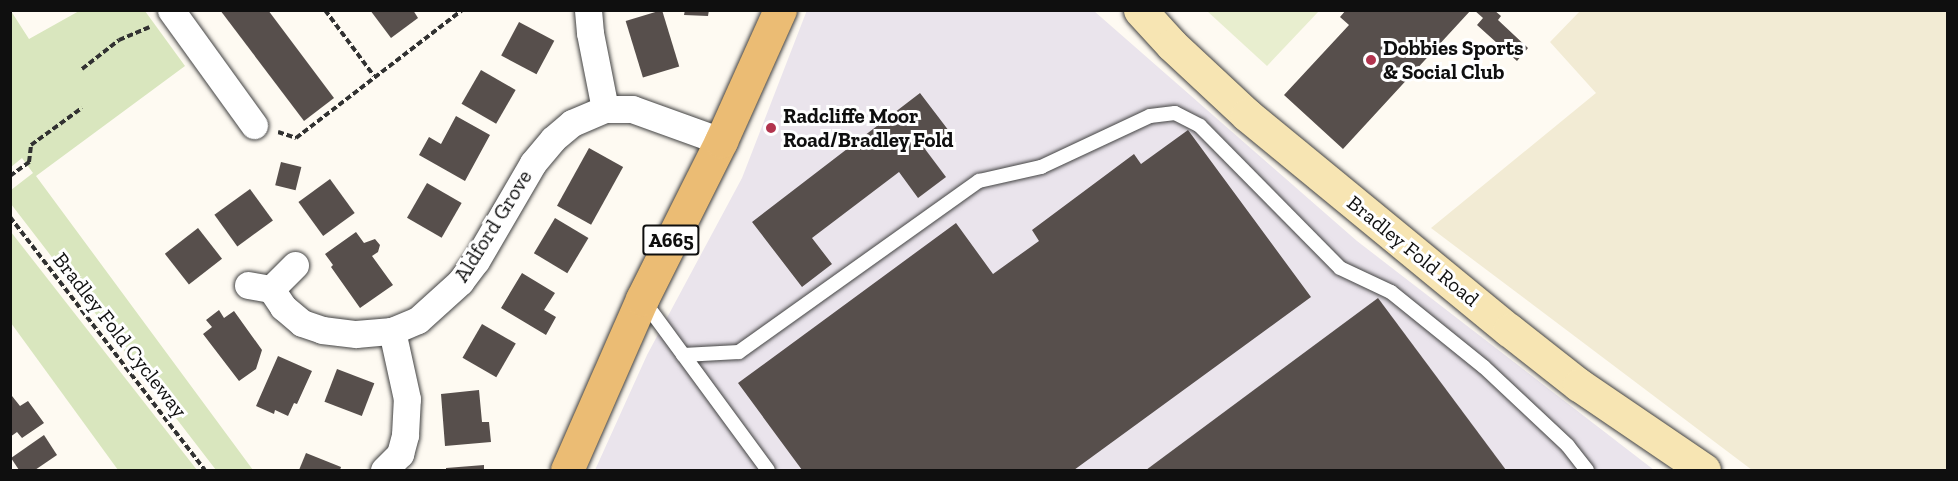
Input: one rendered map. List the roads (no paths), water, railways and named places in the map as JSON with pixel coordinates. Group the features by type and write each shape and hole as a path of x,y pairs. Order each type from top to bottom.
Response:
{"main road":[{"name":"A665","path":"567,471 642,299 721,141 780,10"}],"street":[{"path":"588,10 590,33 605,109"},
{"name":"Bradley Fold Road","path":"1140,10 1172,45 1247,115 1509,330 1579,385 1704,471"},
{"path":"172,12 254,125"},
{"name":"Aldford Grove","path":"295,265 259,287 302,323 322,330 356,334 392,331 418,320 460,282 476,261 534,163 553,139 572,123 605,109 632,109 721,141"},
{"path":"384,471 400,454 405,435 407,399 392,331"}],"lane":[{"path":"683,355 739,352 979,181 1041,167 1150,116 1175,113 1200,126 1340,268 1391,292 1484,367 1568,446 1587,471"},
{"path":"642,299 768,471"}],"place":[{"name":"Dobbies Sports & Social Club","path":"1371,60"},
{"name":"Radcliffe Moor Road/Bradley Fold","path":"771,128"}]}
